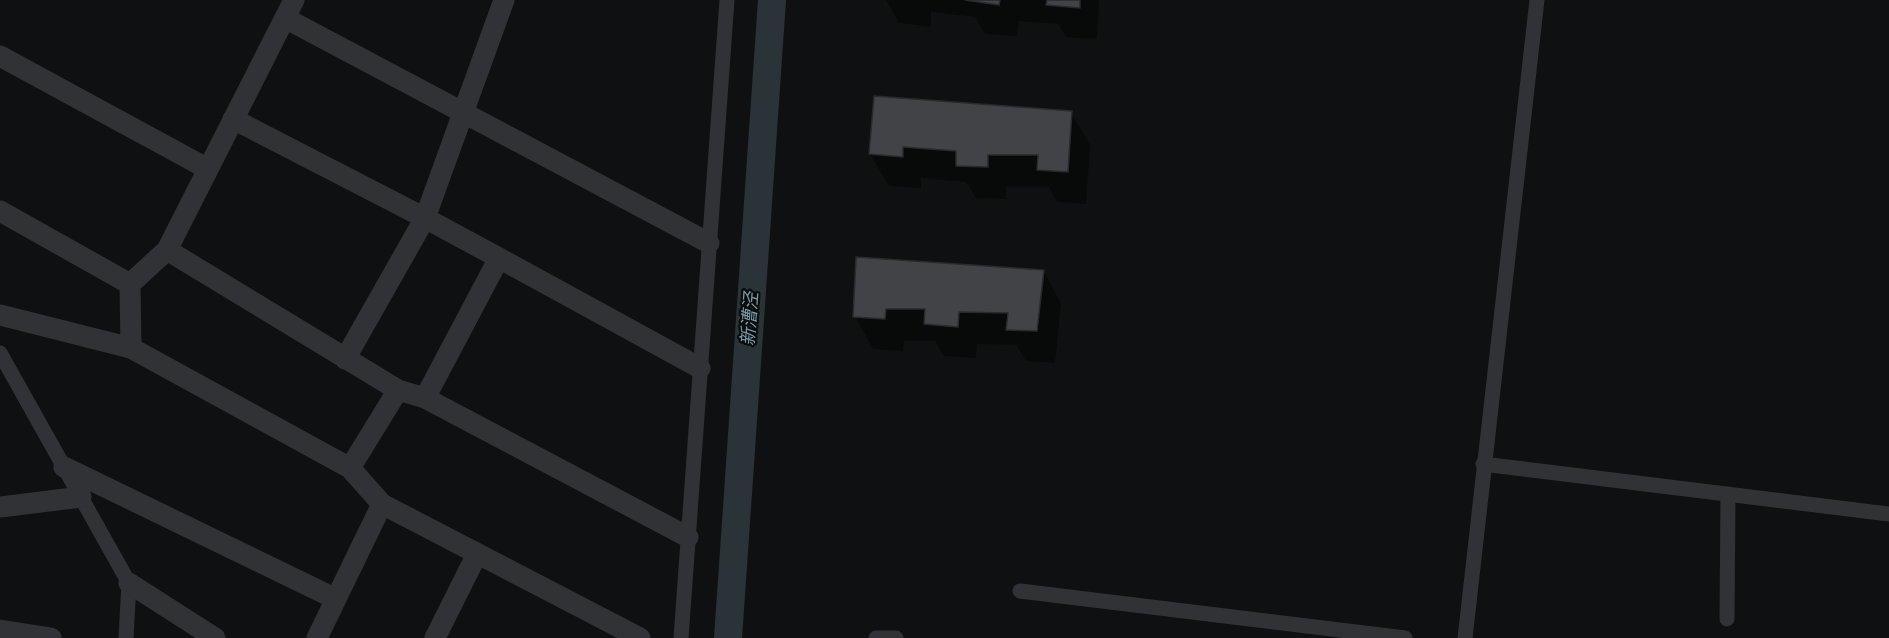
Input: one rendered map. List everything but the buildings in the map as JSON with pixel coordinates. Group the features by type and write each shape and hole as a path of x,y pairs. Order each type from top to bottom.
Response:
{"street":[{"path":"345,359 425,218 504,0"},
{"path":"131,348 130,284 167,250 289,9 463,114 709,243"},
{"path":"0,56 208,169"},
{"path":"233,119 425,218 700,368"},
{"path":"0,211 130,284"},
{"path":"167,250 398,390 425,398 688,537"},
{"path":"425,398 499,258"},
{"path":"0,315 131,348 350,468 382,504 639,638"},
{"path":"350,468 398,390"},
{"path":"64,467 336,599"},
{"path":"0,507 81,497"},
{"path":"317,638 382,504"},
{"path":"435,638 477,554"},
{"path":"129,583 215,638"},
{"path":"0,630 51,638"}],"lane":[{"path":"681,638 727,0"},
{"path":"1465,638 1537,0"},
{"path":"0,353 129,583 126,638"},
{"path":"1483,464 1889,513"},
{"path":"1727,619 1728,494"},
{"path":"1020,591 1370,636 1405,638"},
{"path":"876,638 896,638"}],"waterway":[{"name":"新漕泾","path":"728,638 772,0"}]}
